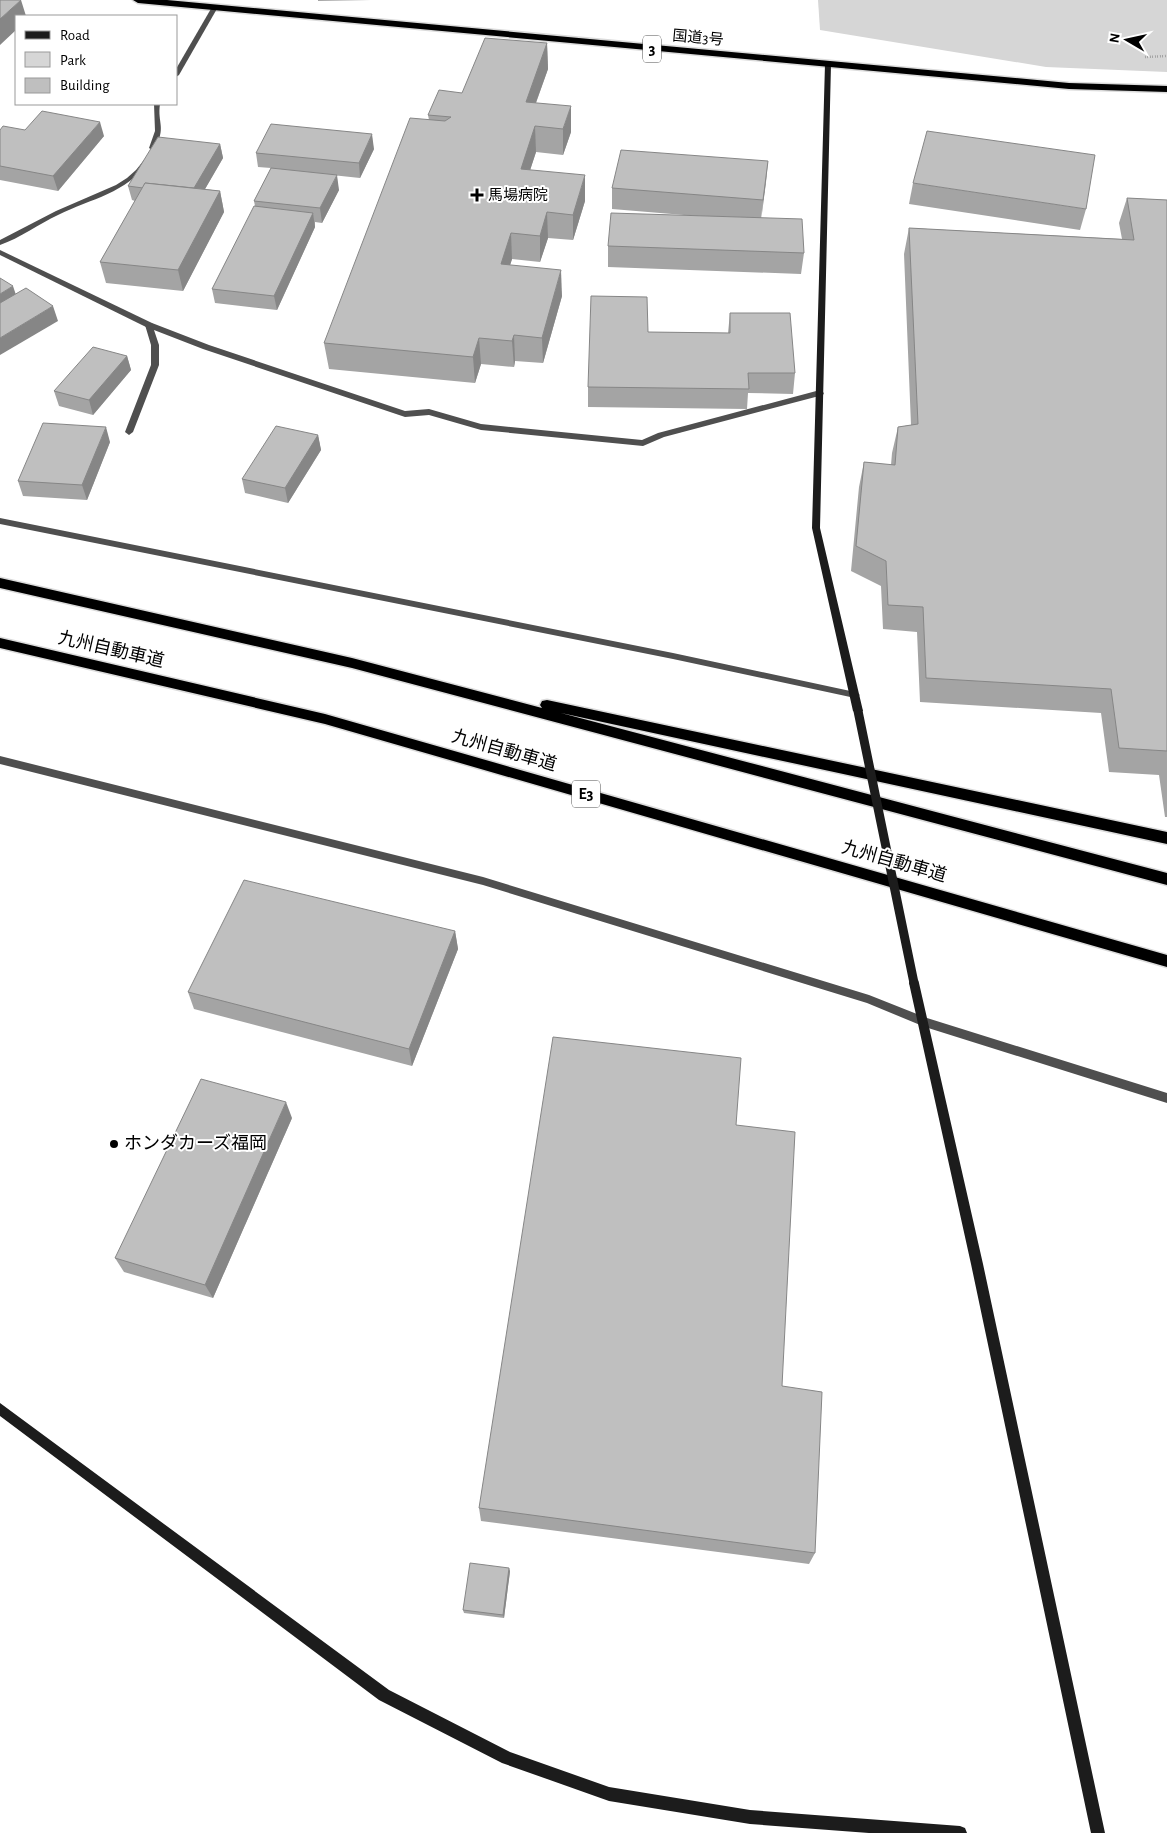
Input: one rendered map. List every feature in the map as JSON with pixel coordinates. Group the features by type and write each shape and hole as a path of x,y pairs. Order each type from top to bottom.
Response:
{"highway":[{"name":"国道3号","path":"138,0 1068,86 1167,89"},
{"path":"0,583 352,663 1167,838"},
{"name":"九州自動車道","path":"0,643 325,719 1167,960"},
{"path":"352,663 1167,879"}],"street":[{"path":"178,72 215,7"},
{"path":"828,64 816,528 855,695 914,983 925,1022 1098,1833"},
{"path":"0,243 58,212 108,191 129,178 145,164 158,138 158,120 155,110 157,105"},
{"path":"0,252 149,325 206,347 405,414 429,412 481,428 643,443 661,435 820,393"},
{"path":"129,432 155,365 155,345 149,325"},
{"path":"0,521 674,656 855,695"},
{"path":"0,760 482,881 870,999 925,1022 1167,1098"},
{"path":"0,1409 384,1695 507,1758 609,1794 750,1817 960,1833"}],"green space":[{"path":"818,0 1167,0 1167,72 1046,67 820,30"}],"building":[{"path":"0,0 21,0 0,19"},
{"path":"485,38 547,43 526,102 571,106 563,129 535,126 521,169 585,175 573,215 547,212 540,236 511,233 501,264 561,270 542,338 514,335 512,341 479,338 473,357 324,343 410,118 445,121 451,117 428,115 439,90 462,93"},
{"path":"42,111 100,122 53,176 0,166 0,130 3,126 25,130"},
{"path":"271,124 372,134 359,163 256,153"},
{"path":"927,131 1095,155 1086,209 913,183"},
{"path":"158,137 220,144 194,188 145,183 143,188 128,186"},
{"path":"621,150 768,161 763,200 612,188"},
{"path":"271,168 337,175 320,208 254,201"},
{"path":"145,183 220,191 178,270 100,262"},
{"path":"1127,198 1167,200 1167,751 1119,748 1111,689 926,678 923,607 888,605 886,561 856,546 864,462 895,465 898,427 918,424 909,228 1134,240"},
{"path":"254,206 313,213 274,296 212,289"},
{"path":"611,213 802,219 804,253 608,246"},
{"path":"0,278 13,286 0,294"},
{"path":"26,288 53,306 0,338 0,303"},
{"path":"591,296 647,297 648,332 730,333 730,313 790,313 795,373 748,373 749,389 588,387"},
{"path":"93,347 127,356 89,400 54,391"},
{"path":"43,423 106,427 82,485 18,481"},
{"path":"276,426 318,435 285,488 242,479"},
{"path":"244,880 455,931 409,1049 188,992"},
{"path":"553,1037 741,1058 736,1125 795,1132 782,1386 822,1392 815,1553 479,1508"},
{"path":"201,1079 286,1102 205,1285 115,1258"},
{"path":"470,1563 509,1568 503,1615 463,1610"}],"place":[{"name":"馬場病院","path":"477,195"},
{"name":"ホンダカーズ福岡","path":"114,1144"}]}
